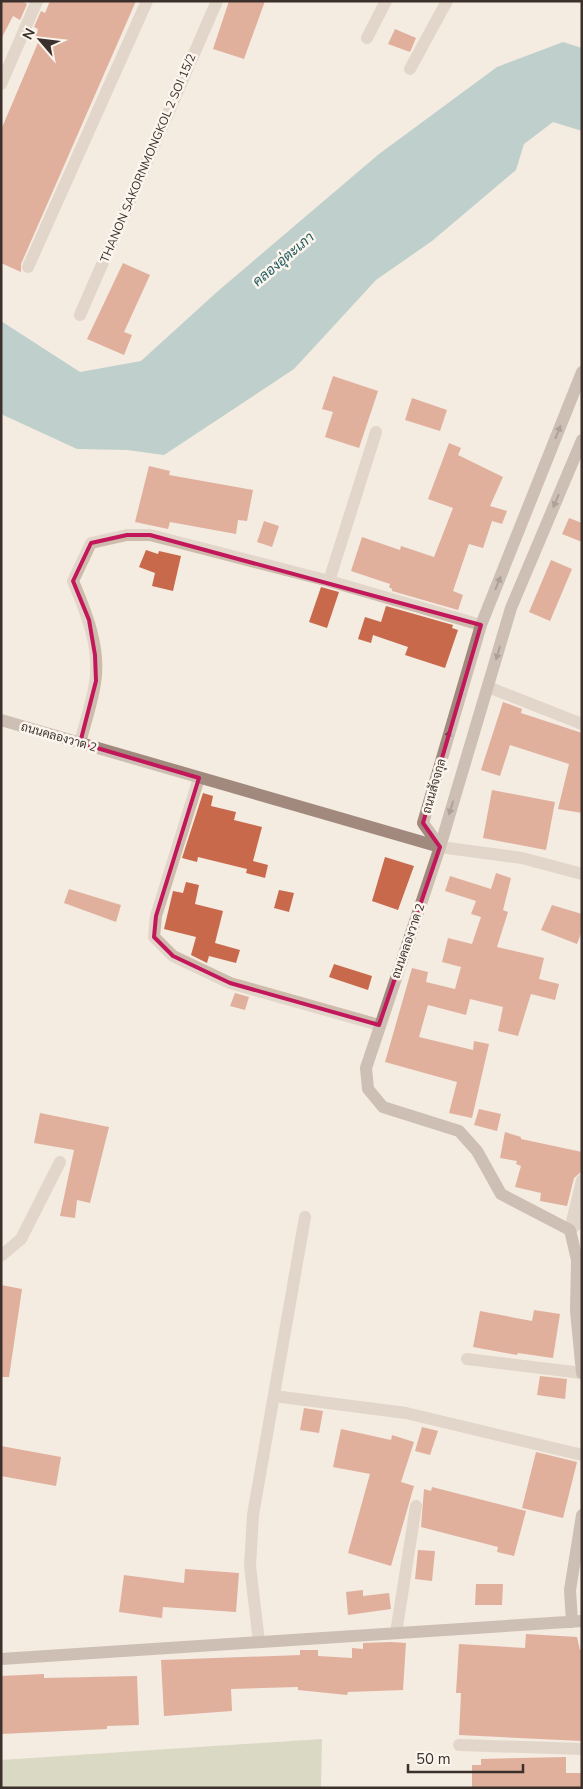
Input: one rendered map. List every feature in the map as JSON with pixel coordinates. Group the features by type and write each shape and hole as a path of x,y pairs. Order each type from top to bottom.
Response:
{"street":[{"path":"1,84 37,1"},
{"path":"28,267 147,1"},
{"name":"THANON SAKORNMONGKOL 2 SOI 15/2","path":"80,315 216,1"},
{"path":"367,38 386,1"},
{"path":"410,69 447,1"},
{"name":"ถนนสัจจกุล","path":"440,847 423,823 481,625 582,372"},
{"path":"329,581 376,432"},
{"name":"ถนนสัจจกุล","path":"440,847 511,608 582,440"},
{"path":"80,743 96,681 95,655 89,620 74,581 91,543 127,535 150,535 329,581 481,625"},
{"path":"488,687 582,724"},
{"name":"ถนนคลองวาด 2","path":"1,720 440,847 366,1068 368,1089 383,1106 459,1131 478,1151 501,1194 570,1230"},
{"path":"199,778 156,916 154,937 174,956 230,983 379,1025"},
{"path":"440,847 522,858 582,874"},
{"path":"1,1256 21,1239 60,1162"},
{"path":"467,1360 582,1373 577,1260 570,1230 582,1180"},
{"path":"259,1642 250,1566 252,1515 305,1217"},
{"path":"570,1230 582,1220"},
{"path":"274,1396 406,1414 582,1454"},
{"path":"396,1633 416,1506"},
{"path":"1,1659 577,1621 570,1590 582,1517"},
{"path":"459,1745 582,1749"}],"highlighted area":[{"path":"127,535 150,535 481,625 423,823 440,847 379,1025 230,983 173,956 154,937 156,916 199,778 80,743 96,681 95,655 89,620 73,581 91,543"}],"green space":[{"path":"322,1739 321,1788 1,1788 1,1760"}],"water":[{"name":"คลองอุ่ตะเภา","path":"563,42 582,48 582,131 553,122 524,144 516,170 432,241 376,280 294,369 164,455 127,450 77,449 1,414 1,321 80,372 141,361 218,291 379,154 497,67"}],"building":[{"path":"1,1 22,1 27,4 20,20 13,16 1,39"},
{"path":"50,1 136,1 21,264 21,272 1,263 1,130 40,38 35,36 38,29 34,27 41,11 45,13"},
{"path":"229,1 265,1 244,59 213,49"},
{"path":"395,29 416,38 410,52 388,44"},
{"path":"123,263 150,275 124,332 132,335 124,355 87,339"},
{"path":"333,376 378,391 359,448 325,437 333,412 322,409"},
{"path":"412,398 447,410 440,431 405,420"},
{"path":"449,443 461,448 458,455 503,477 490,506 507,511 502,524 492,521 483,548 469,544 453,591 463,595 458,610 392,591 389,587 390,584 351,571 362,537 400,550 401,546 434,557 453,508 428,499"},
{"path":"149,466 170,471 169,475 253,490 247,521 238,520 236,534 170,522 168,529 135,522"},
{"path":"569,518 582,523 582,542 562,534"},
{"path":"264,521 279,526 272,547 257,542"},
{"path":"146,550 158,554 159,551 181,556 173,591 152,586 155,573 139,567"},
{"path":"551,560 572,569 550,621 529,612"},
{"path":"321,587 339,592 327,628 309,622"},
{"path":"386,606 453,625 452,628 458,630 445,668 405,655 408,647 373,635 371,643 358,639 365,617 381,622"},
{"path":"503,702 522,709 521,713 582,733 582,813 558,809 569,764 510,745 500,776 481,770"},
{"path":"492,790 555,802 546,850 483,838"},
{"path":"203,793 213,796 211,806 236,812 234,820 262,827 253,861 268,865 265,878 246,873 247,869 198,857 197,862 182,858"},
{"path":"385,857 414,866 398,910 372,901"},
{"path":"496,873 511,878 503,910 508,912 497,947 544,958 539,979 559,984 555,1000 531,994 518,1036 498,1031 503,1007 470,999 466,1015 428,1005 419,1037 473,1050 474,1041 489,1044 472,1118 449,1113 457,1082 385,1062 412,968 428,972 426,982 455,989 461,967 442,962 448,938 472,944 481,917 471,914 476,901 445,891 450,876 491,889"},
{"path":"186,882 199,885 195,904 223,911 215,943 240,950 236,963 209,956 207,963 191,955 196,937 164,929 173,891 183,893"},
{"path":"69,889 121,905 116,922 64,903"},
{"path":"279,890 294,893 289,912 274,908"},
{"path":"552,905 582,914 582,931 577,944 541,930"},
{"path":"334,964 372,976 368,990 329,977"},
{"path":"235,993 249,997 245,1010 230,1006"},
{"path":"479,1109 501,1114 497,1131 474,1125"},
{"path":"40,1113 109,1127 90,1203 77,1200 75,1218 60,1216 74,1150 34,1143"},
{"path":"505,1132 521,1137 521,1139 582,1152 581,1172 574,1178 567,1206 540,1201 541,1193 515,1187 521,1166 516,1164 517,1161 500,1158"},
{"path":"1,1285 22,1289 9,1377 1,1377"},
{"path":"534,1310 560,1314 553,1358 518,1353 517,1355 473,1347 480,1311 532,1321"},
{"path":"540,1376 567,1379 565,1399 537,1395"},
{"path":"304,1408 323,1411 319,1433 300,1430"},
{"path":"422,1427 438,1431 430,1455 415,1451"},
{"path":"341,1429 391,1440 392,1435 414,1442 401,1482 414,1486 391,1566 348,1553 370,1474 333,1467"},
{"path":"1,1446 61,1457 56,1486 1,1476"},
{"path":"536,1452 577,1462 563,1518 522,1508"},
{"path":"432,1487 526,1511 514,1556 497,1552 498,1547 421,1527 424,1489 431,1491"},
{"path":"418,1550 435,1551 432,1581 415,1579"},
{"path":"185,1569 239,1573 236,1612 163,1607 162,1618 119,1612 124,1575 184,1583"},
{"path":"476,1584 503,1584 502,1605 475,1605"},
{"path":"363,1590 363,1596 389,1593 391,1609 348,1615 346,1592"},
{"path":"526,1634 577,1637 580,1650 582,1650 582,1741 459,1735 461,1693 456,1693 459,1644 525,1648"},
{"path":"363,1643 406,1643 403,1690 348,1692 347,1695 298,1690 298,1687 231,1689 232,1711 164,1716 161,1660 300,1655 300,1650 318,1650 318,1656 352,1658 352,1648 363,1649"},
{"path":"44,1674 44,1678 137,1676 139,1725 107,1726 107,1729 1,1734 1,1676"},
{"path":"566,1757 566,1773 582,1773 582,1788 472,1788 472,1765 481,1765 481,1759"}]}
